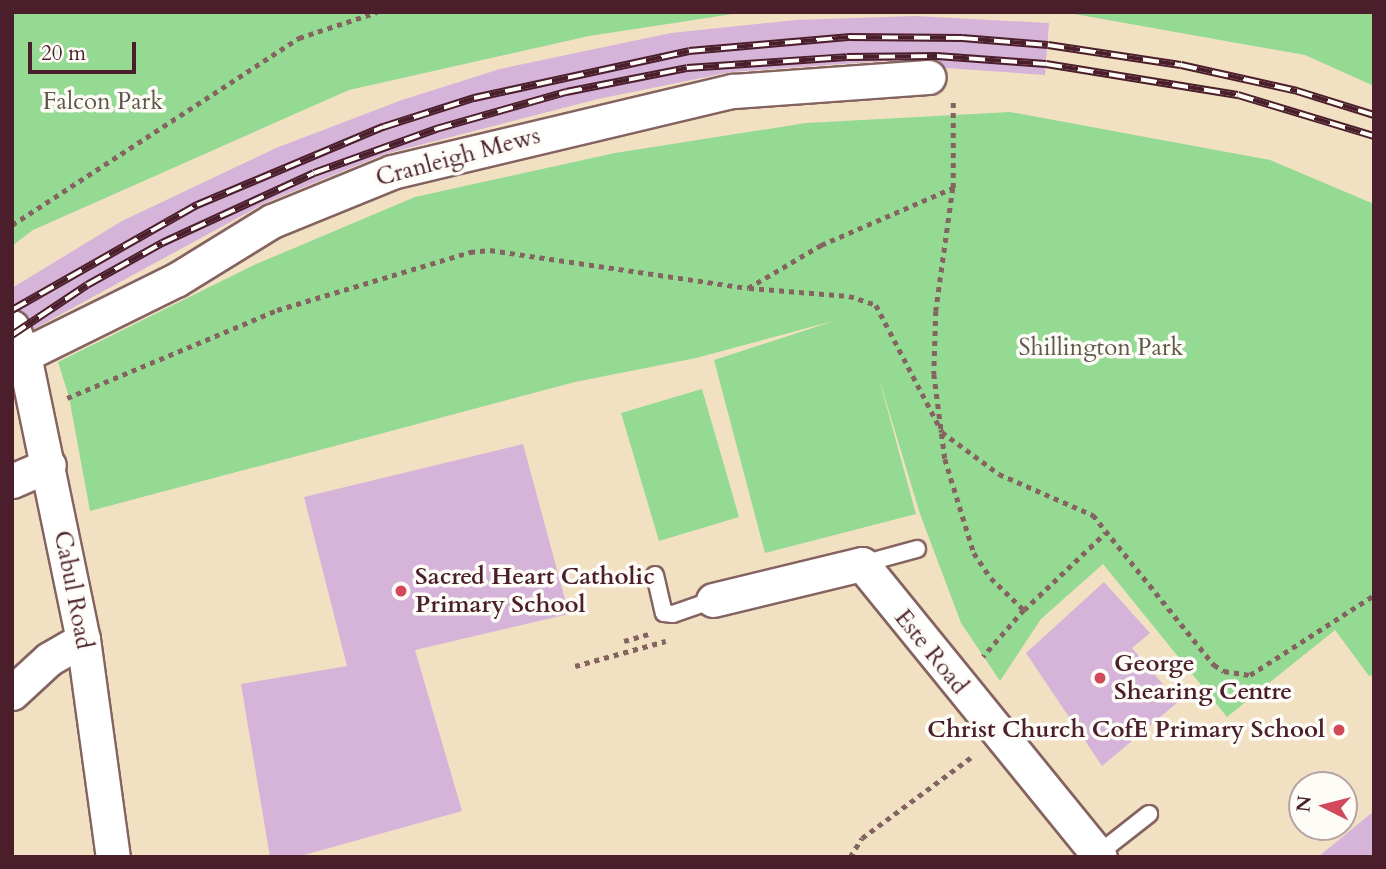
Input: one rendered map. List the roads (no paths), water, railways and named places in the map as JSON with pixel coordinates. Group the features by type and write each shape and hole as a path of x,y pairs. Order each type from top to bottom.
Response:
{"street":[{"name":"Cranleigh Mews","path":"18,341 176,280 272,221 392,172 733,91 941,88"},
{"name":"Cabul Road","path":"18,341 49,465 83,639 113,857"},
{"path":"12,481 49,465"},
{"path":"713,600 862,564"},
{"name":"Este Road","path":"862,564 947,673 1099,856"},
{"path":"12,692 49,659 83,639"}],"lane":[{"path":"862,564 917,549"},
{"path":"654,575 664,613 673,614 713,600"},
{"path":"1099,856 1149,814"}],"railway":[{"path":"12,310 197,205 383,127 474,98 689,51 850,37 962,38 1048,45 1181,65 1297,91 1374,115"},
{"path":"12,335 87,285 162,243 314,173 436,129 566,92 687,68 847,57 937,56 1046,64 1238,95 1374,136"}],"place":[{"name":"Sacred Heart Catholic Primary School","path":"401,591"},
{"name":"George Shearing Centre","path":"1100,678"},
{"name":"Christ Church CofE Primary School","path":"1339,730"}],"park label":[{"name":"Falcon Park","path":"103,102"},
{"name":"Shillington Park","path":"1101,348"}]}
